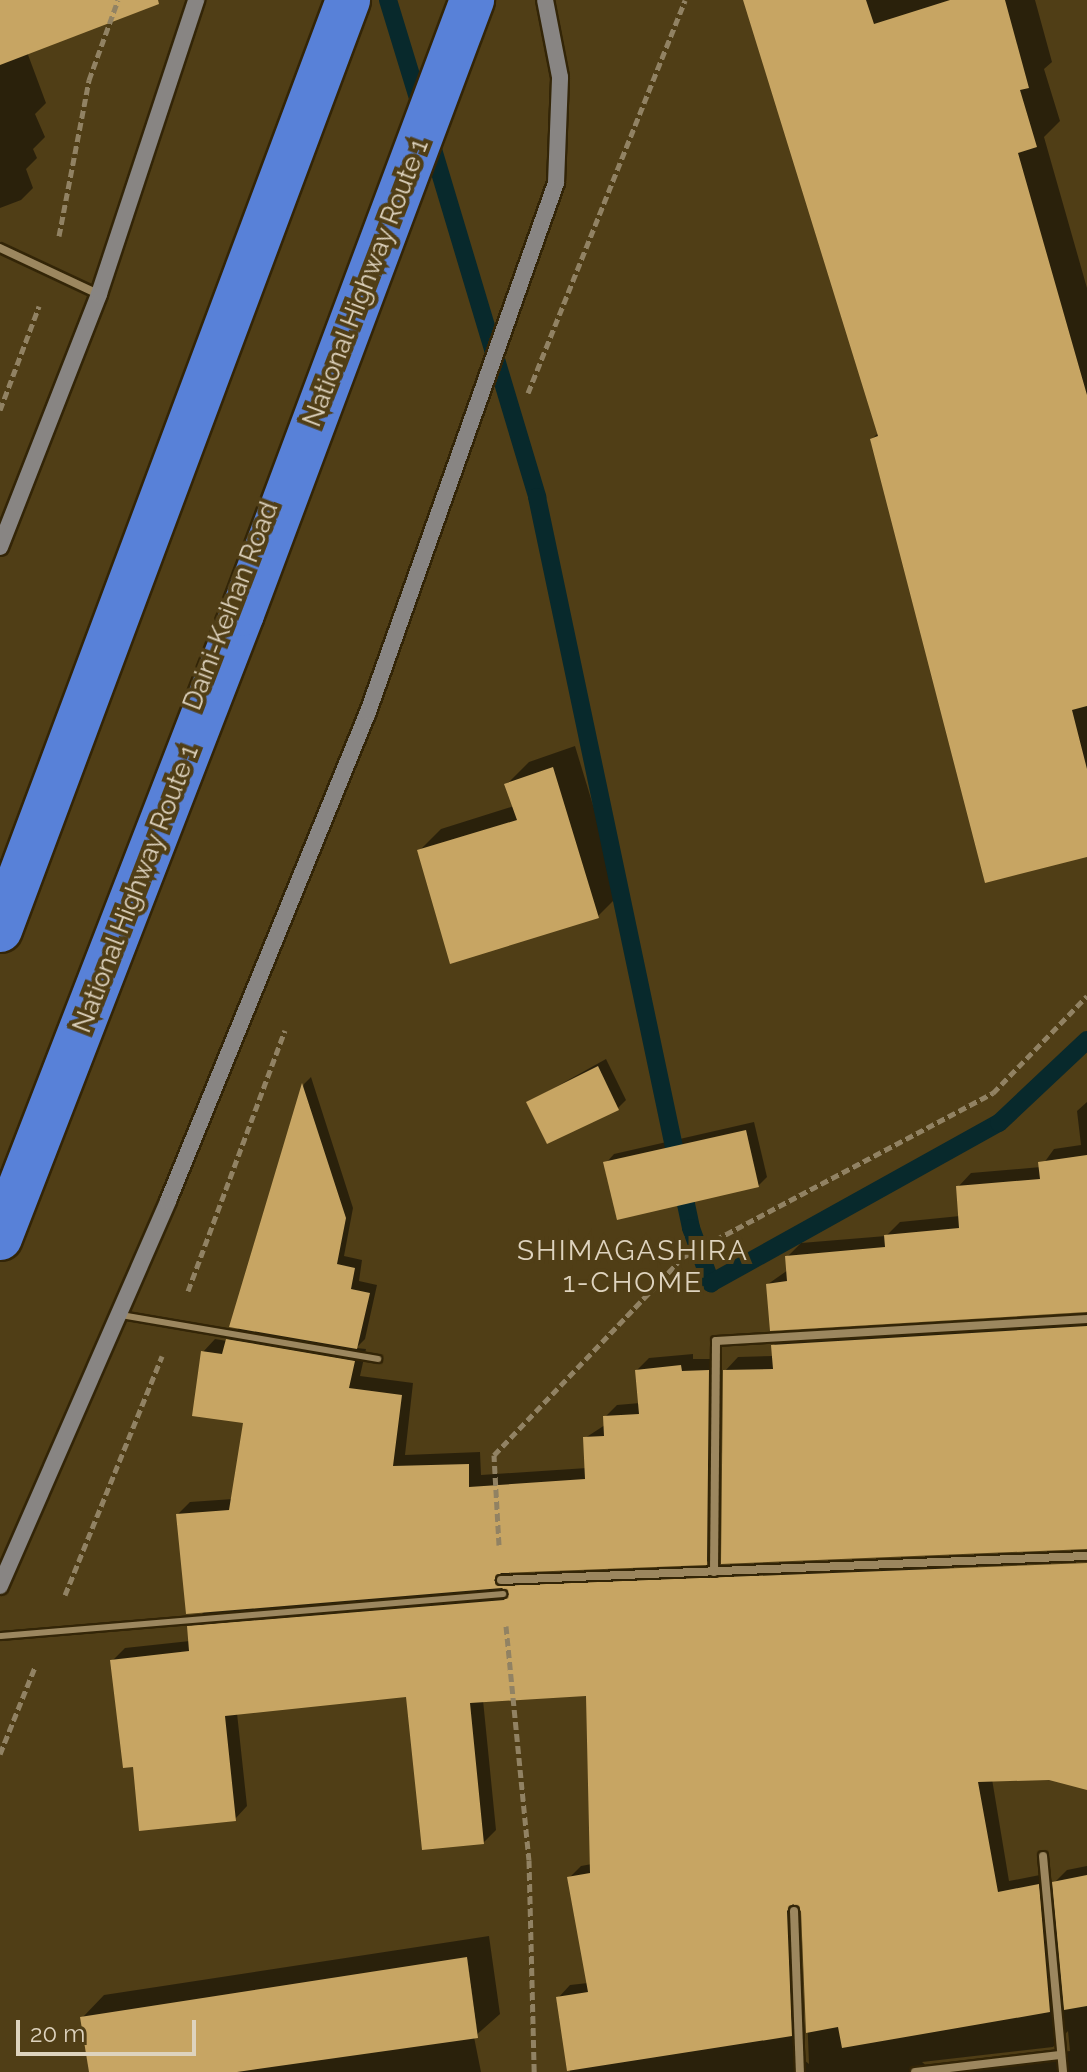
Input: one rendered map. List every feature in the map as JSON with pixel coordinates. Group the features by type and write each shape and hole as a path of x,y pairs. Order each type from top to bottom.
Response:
{"highway":[{"path":"0,887 336,0"},
{"path":"0,930 348,0"},
{"name":"Daini-Keihan Road","path":"0,1210 458,0"},
{"name":"National Highway Route 1","path":"0,1238 242,614 472,0"}],"street":[{"path":"0,547 99,294 196,0"},
{"path":"0,1586 119,1314 368,712 556,183 560,77 545,0"},
{"path":"0,248 99,294"},
{"path":"714,1572 716,1341 1087,1319"},
{"path":"501,1580 1087,1556"},
{"path":"1043,1856 1063,2072"},
{"path":"794,1911 800,2072"},
{"path":"915,2072 1060,2055"}],"lane":[{"path":"119,1314 378,1359"},
{"path":"0,1636 503,1594"}],"path":[{"path":"0,410 53,271 89,80 118,0"},
{"path":"501,1580 494,1455 683,1257 993,1093 1087,996"},
{"path":"503,1594 529,1860 534,2072"}],"building":[{"path":"0,0 158,0 159,4 0,65"},
{"path":"743,0 866,0 874,24 950,0 1005,0 1029,88 1020,90 1037,147 1018,153 1087,395 1087,706 1072,710 1087,769 1087,857 985,883 870,439 878,436"},
{"path":"553,767 599,918 450,964 417,850 517,820 504,784"},
{"path":"598,1066 619,1110 547,1144 526,1102"},
{"path":"302,1083 346,1218 337,1264 355,1268 351,1289 370,1293 357,1349 229,1327"},
{"path":"746,1130 759,1187 617,1220 603,1162"},
{"path":"1087,1155 1087,1312 770,1331 766,1284 787,1281 785,1256 885,1247 884,1235 959,1228 956,1186 1040,1179 1038,1162"},
{"path":"1087,1326 1087,1549 721,1564 723,1370 773,1369 771,1345"},
{"path":"226,1339 355,1361 349,1388 402,1395 393,1466 469,1464 469,1487 585,1479 583,1437 604,1436 603,1416 639,1414 635,1370 681,1365 682,1371 709,1370 707,1565 501,1573 494,1580 498,1586 1087,1563 1087,1790 1049,1780 978,1782 998,1892 1039,1884 1050,2012 842,2048 838,2027 806,2033 801,1911 793,1904 787,1911 792,2036 567,2071 556,1997 588,1992 567,1877 590,1873 586,1696 470,1703 484,1844 422,1850 406,1697 225,1716 236,1821 139,1831 133,1767 123,1768 110,1660 189,1651 187,1626 504,1600 509,1594 502,1588 186,1614 176,1514 229,1510 243,1423 192,1416 201,1351 222,1354"},
{"path":"1087,1875 1087,2006 1064,2010 1052,1882"},
{"path":"467,1957 478,2038 237,2072 89,2072 80,2017"}],"waterway":[{"path":"388,0 422,111"},
{"path":"429,136 537,497 691,1228 711,1283 999,1123 1087,1040"}],"district":[{"name":"SHIMAGASHIRA 1-CHOME","path":"633,1267"}]}
